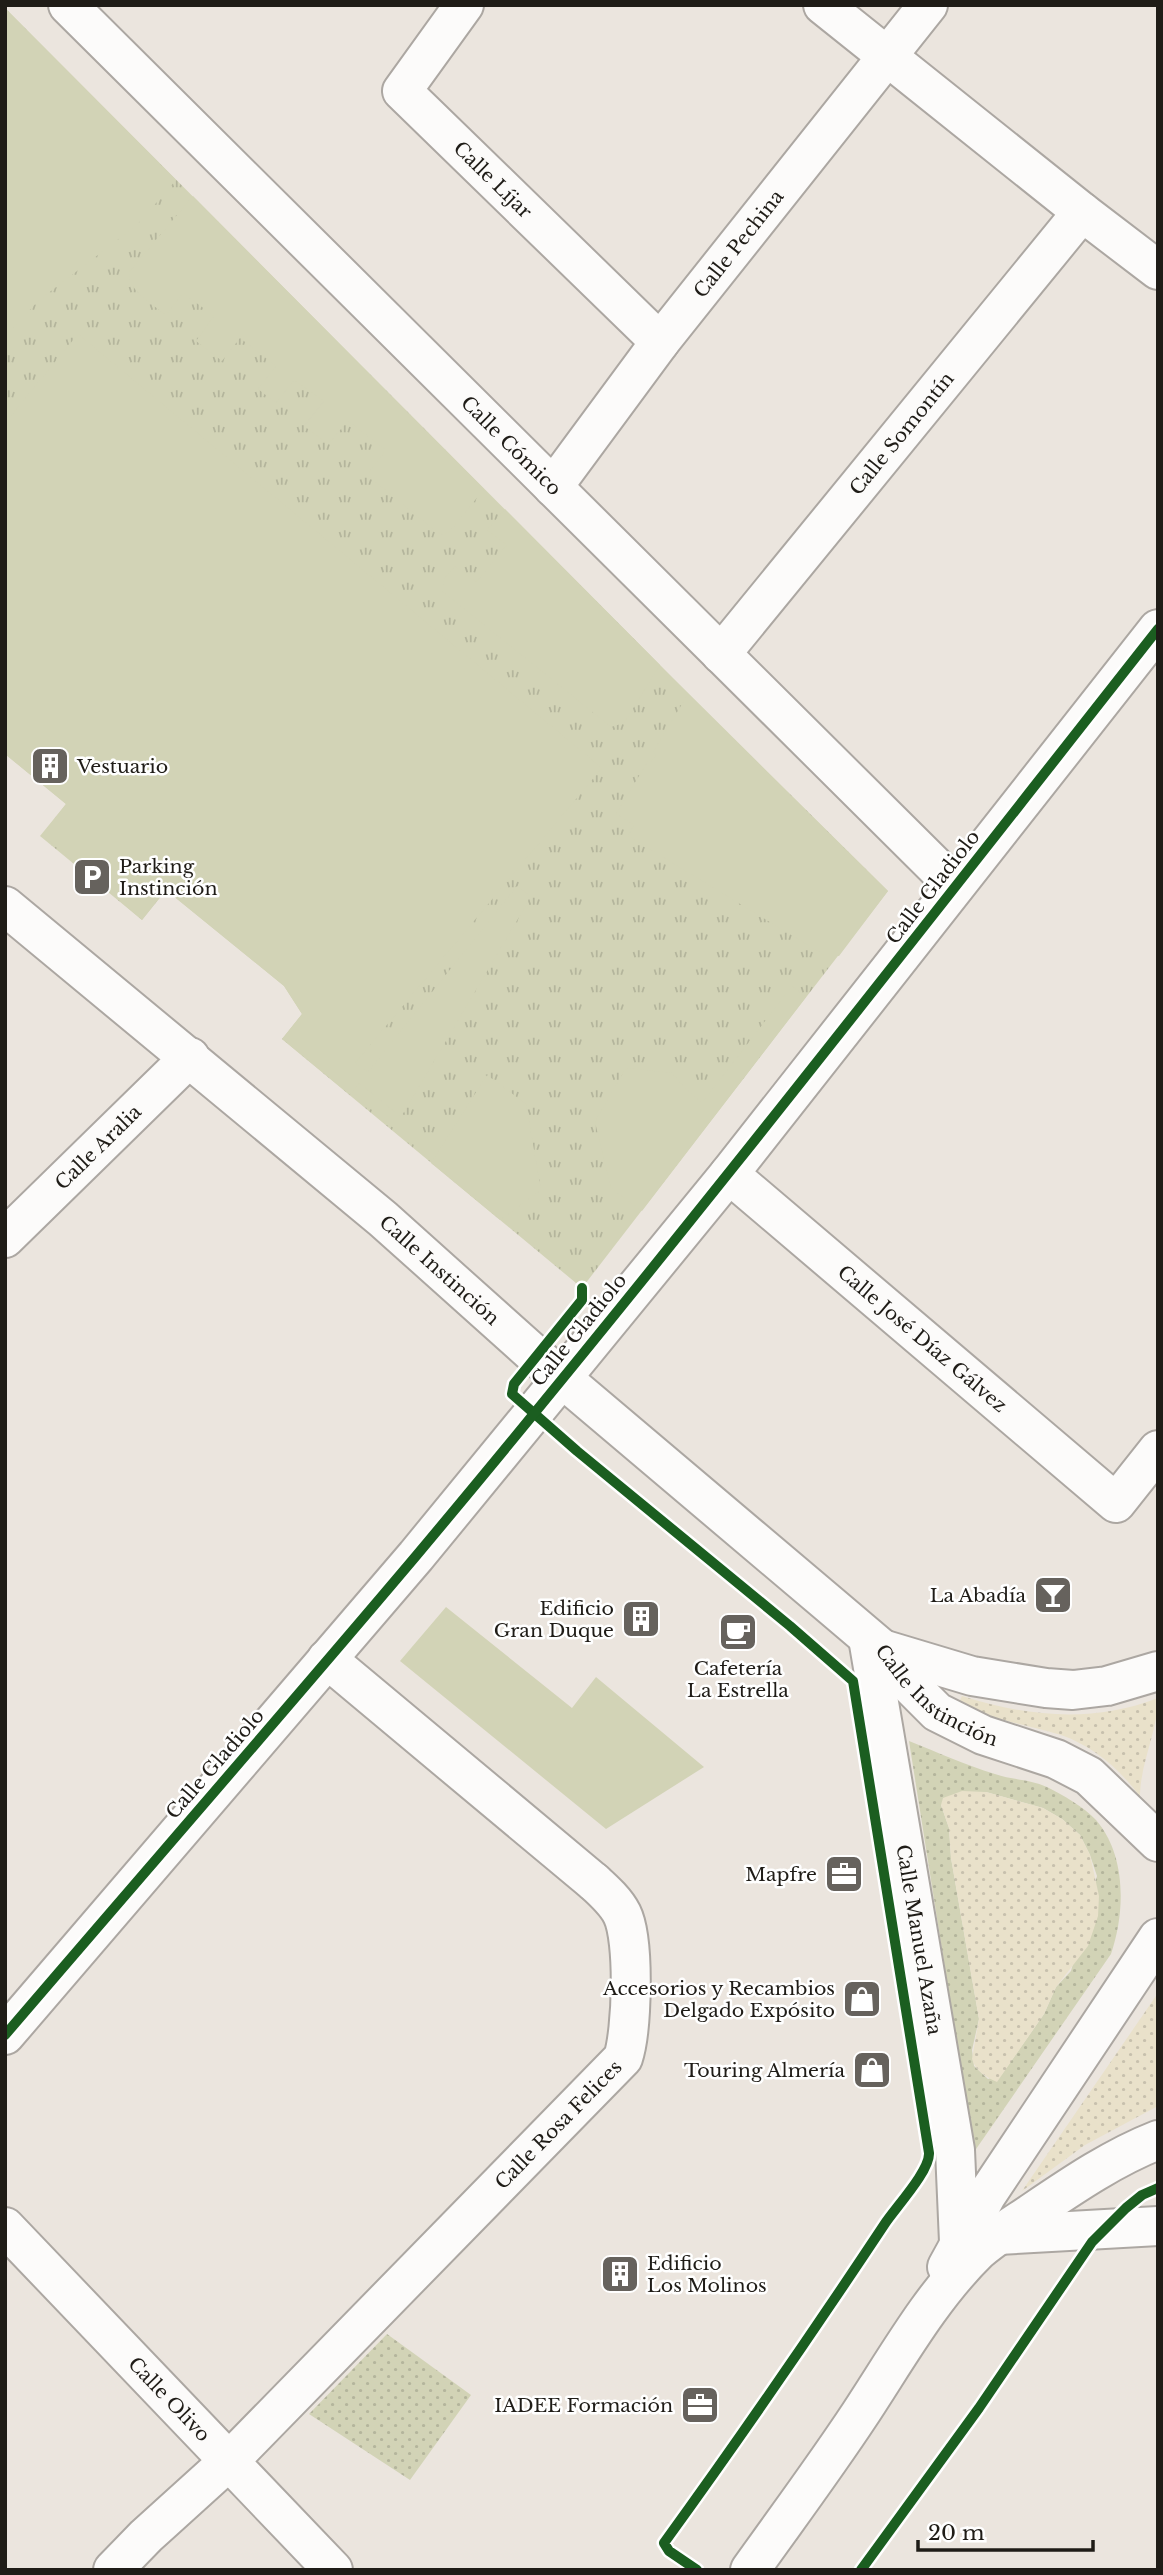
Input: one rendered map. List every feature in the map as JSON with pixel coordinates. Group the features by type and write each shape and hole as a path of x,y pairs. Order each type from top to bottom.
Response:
{"street":[{"name":"Calle Cómico","path":"68,5 956,886"},
{"name":"Calle Líjar","path":"464,5 402,92 660,342"},
{"path":"823,5 1158,270"},
{"name":"Calle Pechina","path":"553,487 660,342 928,5"},
{"name":"Calle Somontín","path":"721,654 1082,212"},
{"name":"Calle Gladiolo","path":"5,2035 327,1659 562,1378 729,1174 1158,629"},
{"name":"Calle Instinción","path":"5,906 383,1219 562,1378 875,1644 937,1712 982,1735 1056,1759 1088,1776 1158,1842"},
{"name":"Calle Aralia","path":"5,1238 190,1057"},
{"name":"Calle José Díaz Gálvez","path":"729,1174 1116,1503 1158,1450"},
{"name":"Calle Instinción","path":"875,1644 944,1670 1046,1688 1107,1686 1158,1671"},
{"name":"Calle Manuel Azaña","path":"875,1644 955,2150 959,2242"},
{"name":"Calle Rosa Felices","path":"113,2570 230,2460 623,2059 626,2047 628,1931 621,1913 594,1882 327,1659"},
{"name":"Calle Manuel Azaña","path":"921,2319 959,2242 986,2196 1158,1938"},
{"name":"Calle Manuel Azaña","path":"750,2570 858,2417 921,2319 979,2250 1074,2185 1158,2140"},
{"path":"998,2235 1158,2226"},
{"name":"Calle Olivo","path":"5,2227 333,2570"}],"green space":[{"path":"5,8 888,891 582,1288 282,1039 302,1014 284,986 166,890 142,920 40,836 66,804 5,754"},
{"path":"5,8 176,180 137,225 38,301 5,337"},
{"path":"193,196 484,489 451,530 444,535 437,532 367,475 386,450 348,421 328,444 304,426 324,401 294,380 276,403 258,389 276,366 240,338 222,361 196,341 214,316 183,293 166,315 132,285 129,272"},
{"path":"78,334 602,768 355,1063 368,1072 517,886 529,895 528,902 401,1117 359,1083 350,1095 282,1039 302,1014 284,986 166,890 142,920 42,835 66,804 5,754 5,423"},
{"path":"505,509 660,665 624,723 611,727 442,591 444,579 455,566 476,582 507,545 487,530"},
{"path":"688,694 888,891 839,956 826,956 628,836 634,825 616,814 648,761 651,762 656,755 653,752"},
{"path":"792,986 806,997 642,1211 611,1188 595,1122 624,1071 628,1068 672,1073 702,1103"},
{"path":"487,1075 526,1104 541,1190 500,1220 431,1163"},
{"path":"446,1607 572,1708 596,1677 704,1767 606,1829 400,1661"},
{"path":"909,1741 1001,1776 1041,1784 1086,1810 1106,1834 1118,1867 1121,1903 1111,1954 974,2152","holes":["986,1792 1043,1808 1062,1819 1080,1835 1097,1876 1071,1971 1056,1987 1044,2014 1002,2074 988,2079 974,2066 972,2050 979,2019 951,1858 949,1828 941,1805"]},
{"path":"387,2334 471,2395 410,2480 309,2414"}],"sand":[{"path":"962,1696 1011,1709 1060,1714 1109,1711 1158,1698 1140,1797 1115,1768 1095,1752 1061,1735 985,1714 959,1702"},
{"path":"962,1791 986,1792 1043,1808 1062,1819 1080,1835 1090,1855 1099,1896 1098,1916 1088,1946 1056,1987 1044,2014 997,2082 982,2073 972,2059 979,2019 951,1858 949,1828 941,1805 943,1798"},
{"path":"1158,1993 1158,2106 1085,2145 1022,2191"}],"cycle path":[{"path":"5,2035 511,1442 790,1096 1158,629"},
{"path":"582,1288 582,1300 514,1384 512,1394 853,1681 929,2153 928,2161 918,2179 664,2543 669,2551 697,2570"},
{"path":"861,2570 979,2408 1092,2242 1126,2208 1142,2195 1158,2188"}],"place":[{"name":"Vestuario","path":"50,766"},
{"name":"Parking Instinción","path":"92,877"},
{"name":"La Abadía","path":"1053,1595"},
{"name":"Edificio Gran Duque","path":"641,1619"},
{"name":"Cafetería La Estrella","path":"738,1632"},
{"name":"Mapfre","path":"844,1874"},
{"name":"Accesorios y Recambios Delgado Expósito","path":"862,1999"},
{"name":"Touring Almería","path":"872,2070"},
{"name":"Edificio Los Molinos","path":"620,2274"},
{"name":"IADEE Formación","path":"700,2405"}]}
